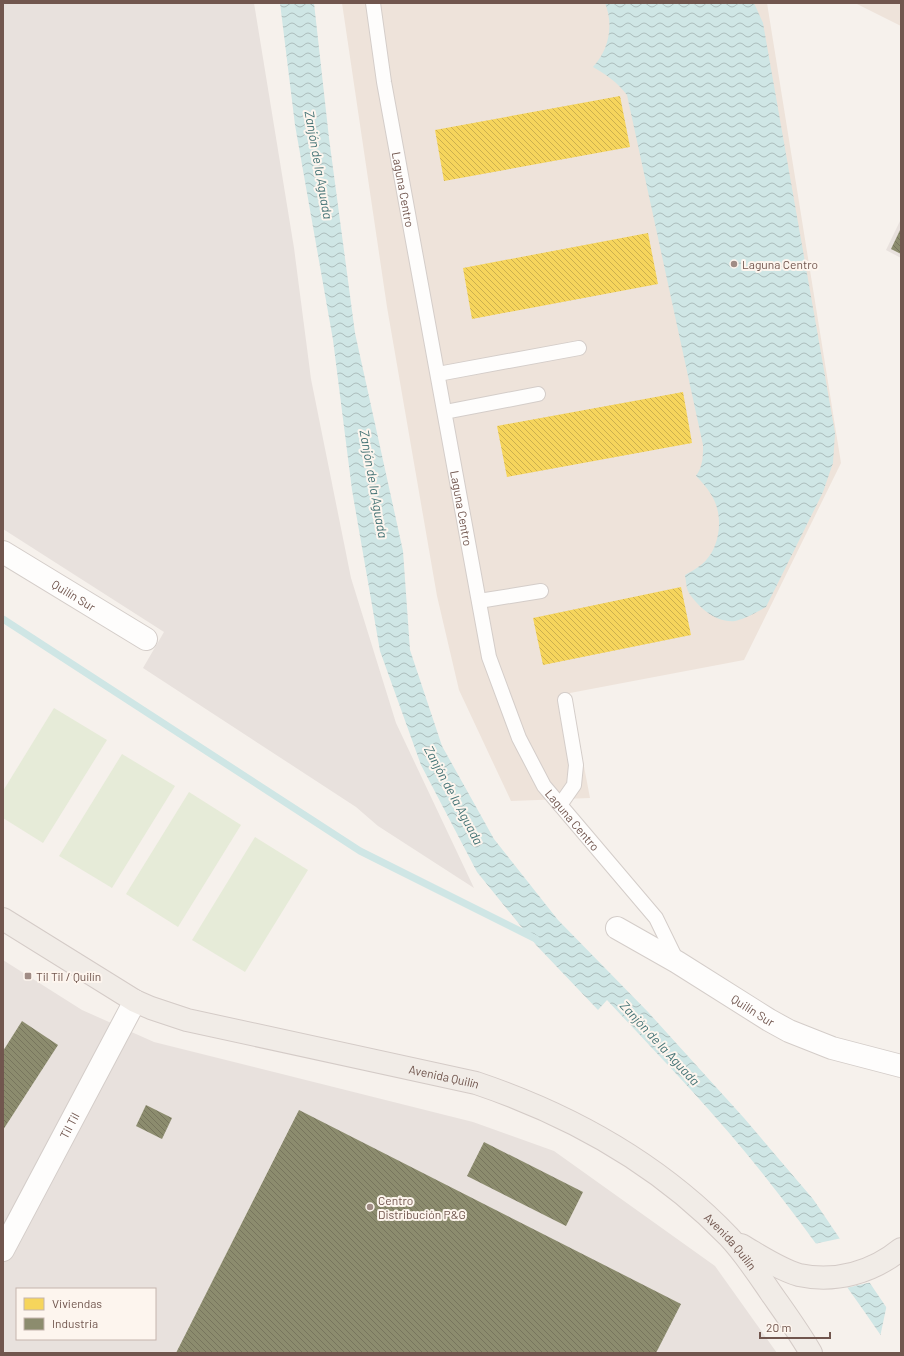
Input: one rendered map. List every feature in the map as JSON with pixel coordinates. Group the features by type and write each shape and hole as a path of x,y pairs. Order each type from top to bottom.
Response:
{"main road":[{"name":"Avenida Quilín","path":"3,919 135,1002 151,1008 187,1020 476,1083 511,1095 576,1124 634,1159 686,1196 730,1238 756,1272 812,1353"},
{"path":"730,1238 773,1264 799,1274 836,1277 868,1270 882,1263 901,1249"}],"street":[{"name":"Quilín Sur","path":"3,552 146,639"},
{"name":"Quilín Sur","path":"617,928 677,962 789,1031 832,1048 901,1066"},
{"name":"Til Til","path":"3,1250 135,1002"}],"lane":[{"name":"Laguna Centro","path":"373,3 384,82 489,657 519,738 544,786 656,918 677,962"},
{"path":"438,374 578,348"},
{"path":"445,412 538,394"},
{"path":"479,602 541,591"},
{"path":"560,805 574,785 576,765 565,700"}],"shaded area":[{"path":"3,3 254,3 294,248 311,379 351,578 396,723 474,888 378,826 356,807 143,668 164,632 3,529"},
{"path":"342,3 767,3 841,463 744,660 570,693 590,798 511,801 459,690 437,596 387,307"},
{"path":"855,3 901,3 901,26"},
{"path":"901,219 901,258 886,250"},
{"path":"3,960 82,1010 154,1042 473,1122 554,1151 715,1266 777,1353 3,1353"}],"green space":[{"path":"54,708 107,740 43,843 3,818 3,791"},
{"path":"122,754 175,786 112,888 59,856"},
{"path":"189,792 241,825 178,927 126,894"},
{"path":"255,837 308,870 245,972 192,940"}],"water":[{"name":"Zanjón de la Aguada","path":"280,3 314,3 329,138 355,333 403,551 410,650 442,746 494,839 558,920 648,1012 744,1118 813,1199 901,1329 901,1353 893,1353 797,1218 745,1151 707,1107 607,1000 598,1010 537,946 477,872 421,765 380,651 352,490 333,340 295,125"},
{"name":"Laguna Centro","path":"605,3 754,3 763,23 835,433 833,463 823,492 766,607 747,617 735,621 721,620 703,609 693,599 687,586 685,575 701,565 707,559 716,542 719,524 718,515 711,495 696,476 703,457 703,445 627,95 612,79 593,67 603,53 608,37 609,20"}],"pier":[{"path":"842,1238 872,1282 846,1288 814,1244"},
{"path":"887,1304 901,1325 901,1353 890,1353 880,1337"}],"building: Viviendas":[{"path":"620,96 630,147 444,181 435,130"},
{"path":"648,233 658,284 472,319 463,268"},
{"path":"683,392 692,443 507,477 497,426"},
{"path":"681,587 691,635 543,665 533,618"}],"building: Industria":[{"path":"901,228 901,254 891,249"},
{"path":"22,1021 58,1045 3,1130 3,1051"},
{"path":"146,1105 172,1118 162,1139 136,1126"},
{"name":"Centro Distribución P&G","path":"299,1110 681,1304 656,1353 176,1353"},
{"path":"484,1142 583,1192 566,1226 467,1176"}],"waterway":[{"path":"3,619 360,851 536,939"}],"place":[{"name":"Laguna Centro","path":"734,264"},
{"name":"Til Til / Quilín","path":"28,976"},
{"name":"Centro Distribución P&G","path":"370,1207"}]}
